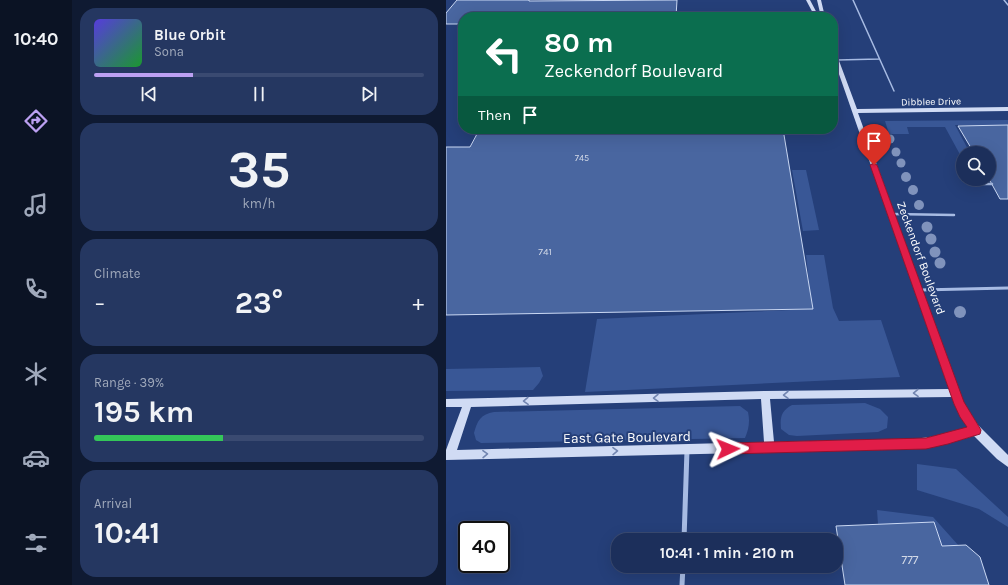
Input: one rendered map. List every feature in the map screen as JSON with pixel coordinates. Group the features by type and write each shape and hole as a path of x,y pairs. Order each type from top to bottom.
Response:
{"street":[{"path":"808,0 814,12"},
{"path":"819,0 822,12"},
{"name":"Zeckendorf Boulevard","path":"838,63 955,393 964,413 976,430 1008,462"},
{"name":"Dibblee Drive","path":"855,111 1008,109"},
{"path":"446,403 765,395 955,393"},
{"path":"765,395 769,448"},
{"path":"448,455 468,402"},
{"name":"East Gate Boulevard","path":"448,455 926,443 948,439 976,430"},
{"path":"684,533 688,450"},
{"path":"682,585 683,573"}],"lane":[{"path":"853,0 894,91"},
{"path":"1004,0 1008,5"},
{"path":"838,60 879,59"},
{"path":"892,214 954,215"},
{"path":"919,290 1008,288"}],"shaded area":[{"path":"1008,120 1008,125 955,125 966,146 956,147 945,127 907,127 909,134 889,134 885,121"},
{"path":"792,170 806,170 819,230 803,231"},
{"path":"806,255 824,255 833,308 839,321 881,320 900,377 585,392 597,319 812,309"},
{"path":"540,367 543,376 533,390 446,391 446,369"},
{"path":"865,403 880,409 888,417 887,428 878,432 797,436 789,435 781,429 783,412 792,405"},
{"path":"740,406 748,412 749,415 749,425 745,438 481,443 476,440 474,433 480,419 486,414 494,412"},
{"path":"917,464 956,469 1008,517 1008,527 979,509 917,490"},
{"path":"877,510 933,517 959,546 942,546 878,524"}],"building":[{"path":"457,0 677,0 676,12 458,12 458,24 446,24 446,13"},
{"path":"1008,125 1008,199 1000,199 993,186 996,186 996,146 970,146 958,126"},
{"path":"477,134 784,134 813,309 446,315 446,147 470,147"},
{"path":"934,522 942,546 966,545 980,557 989,585 845,585 843,572 843,533 837,533 836,526"}],"route":[{"path":"728,449 914,444 948,439 976,430 969,422 959,404 874,165"}]}
